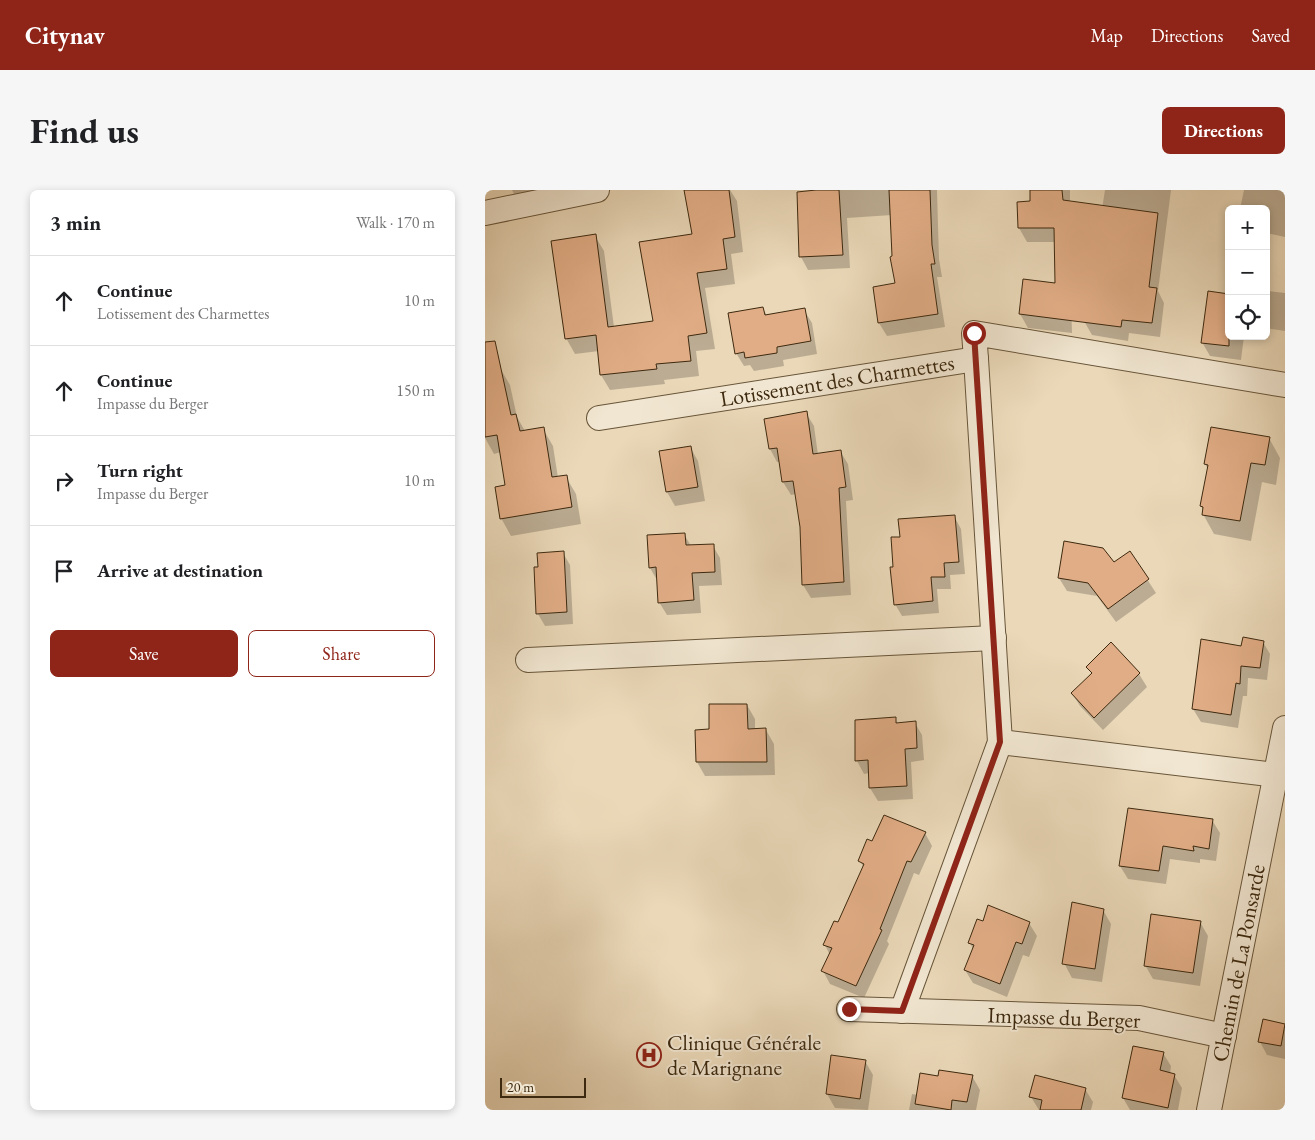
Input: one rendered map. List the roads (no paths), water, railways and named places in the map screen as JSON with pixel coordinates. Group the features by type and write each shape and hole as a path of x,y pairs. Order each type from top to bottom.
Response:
{"street":[{"path":"485,213 597,190"},
{"name":"Lotissement des Charmettes","path":"599,418 976,359 974,333 1285,385"},
{"path":"902,1011 1000,742 976,359"},
{"path":"527,660 993,638"},
{"name":"Chemin de La Ponsarde","path":"1209,1110 1285,728"},
{"path":"1000,742 1276,775"},
{"name":"Impasse du Berger","path":"849,1009 1139,1018 1224,1036"}],"place":[{"name":"Clinique Générale de Marignane","path":"649,1055"}]}
